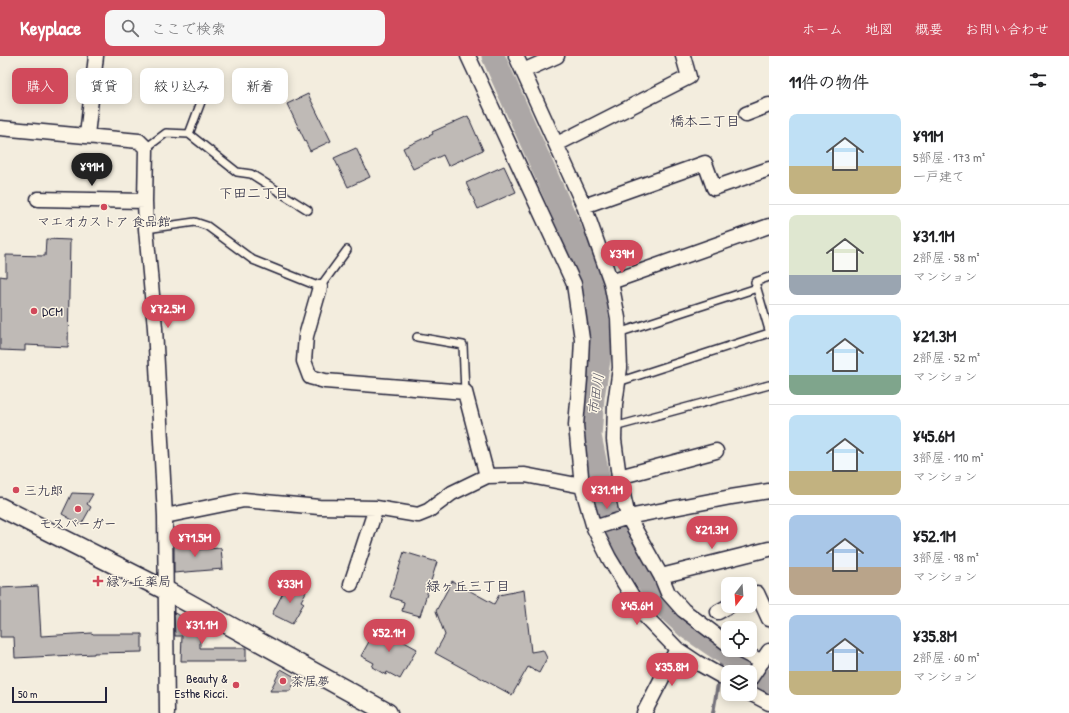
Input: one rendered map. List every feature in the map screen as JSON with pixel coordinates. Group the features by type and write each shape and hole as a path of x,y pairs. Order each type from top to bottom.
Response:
{"street":[{"path":"87,135 96,56"},
{"path":"468,56 574,284 582,339 576,425 582,486 594,528 609,558 643,614 677,649 721,676"},
{"path":"516,56 584,206 611,282 618,318 620,368 614,427 619,476 628,517 661,576 668,593 682,610 721,639"},
{"path":"523,71 557,56"},
{"path":"557,144 689,78 684,56"},
{"path":"746,114 769,105"},
{"path":"0,128 139,141 146,148 146,229 155,328 165,516 167,591 167,713"},
{"path":"584,206 705,163 714,188 769,169"},
{"path":"38,199 145,201"},
{"path":"611,282 769,226"},
{"path":"320,287 306,336 304,361 310,377 325,381 465,392 487,476"},
{"path":"619,476 716,452"},
{"path":"165,516 244,500 319,507 376,508 418,515 428,511 452,493 487,476 525,475 582,486"},
{"path":"594,528 628,517 731,496 769,491"},
{"path":"0,507 167,591 388,713"},
{"path":"352,584 376,508"},
{"path":"661,576 769,549"},
{"path":"757,595 769,619"},
{"path":"644,713 677,649"},
{"path":"757,668 765,656"},
{"path":"757,696 769,703"}],"lane":[{"path":"189,134 200,104"},
{"path":"146,148 166,133 189,134 237,172 251,174 308,210"},
{"path":"146,229 195,222 207,226 253,260 320,287 347,250"},
{"path":"769,277 755,282 769,330"},
{"path":"618,333 757,288"},
{"path":"618,382 769,334"},
{"path":"417,337 463,345 465,392"},
{"path":"614,427 769,385"}],"building":[{"path":"308,94 331,141 310,151 288,104"},
{"path":"468,116 483,150 448,166 443,155 413,169 403,148 433,134 432,132"},
{"path":"356,148 370,177 348,187 334,158"},
{"path":"504,166 516,192 478,209 466,183"},
{"name":"DCM","path":"46,239 70,240 68,347 25,345 25,351 0,350 0,276 6,277 6,255 45,256"},
{"path":"72,493 93,494 87,504 91,507 81,525 62,514"},
{"path":"190,537 191,550 221,548 223,569 174,573 174,538"},
{"path":"404,552 437,562 420,616 402,611 404,602 390,597"},
{"path":"452,581 494,604 499,595 524,590 531,652 543,650 547,658 539,673 528,667 512,695 435,653 445,635 436,611"},
{"path":"288,583 306,592 301,601 304,603 292,624 272,614"},
{"path":"38,586 41,636 92,633 142,634 142,652 94,653 15,658 14,637 0,637 0,588"},
{"path":"174,613 200,624 200,648 246,648 246,661 181,661 182,636 175,636"},
{"path":"377,627 417,649 400,679 387,672 386,675 372,667 374,663 361,656"},
{"path":"281,669 297,678 290,691 270,691"}],"waterway":[{"name":"市田川","path":"493,56 593,280 601,348 593,397 590,436 605,509 625,548 662,604 688,628 769,683"},
{"path":"720,671 722,657"},
{"path":"713,713 719,678"}],"place":[{"name":"マエオカストア 食品館","path":"104,207"},
{"name":"DCM","path":"34,311"},
{"name":"三九郎","path":"16,490"},
{"name":"モスバーガー","path":"78,509"},
{"name":"緑ヶ丘薬局","path":"98,581"},
{"name":"茶居夢","path":"283,681"},
{"name":"Beauty & Esthe Ricci.","path":"236,685"}],"district":[{"name":"橋本二丁目","path":"705,120"},
{"name":"下田二丁目","path":"254,192"},
{"name":"緑ヶ丘三丁目","path":"468,585"}]}
